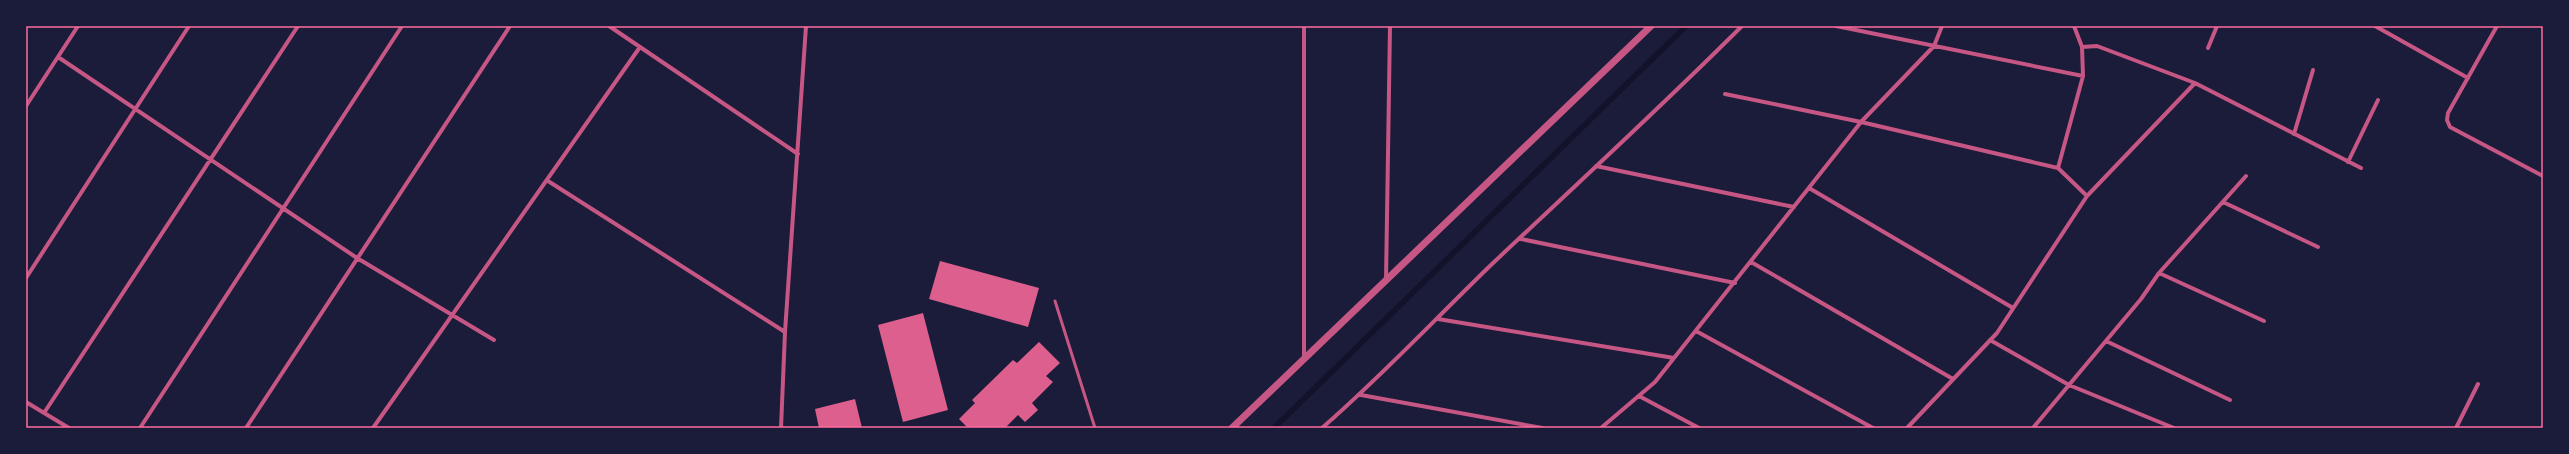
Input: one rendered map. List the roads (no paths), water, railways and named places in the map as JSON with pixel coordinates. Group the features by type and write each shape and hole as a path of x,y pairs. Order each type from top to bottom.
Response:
{"street":[{"path":"26,106 78,26"},
{"path":"26,278 189,26"},
{"path":"44,413 298,26"},
{"path":"140,428 402,26"},
{"path":"246,428 510,26"},
{"path":"609,26 798,154"},
{"path":"781,428 785,332 806,26"},
{"path":"1304,26 1304,360"},
{"path":"1386,280 1390,26"},
{"path":"1232,428 1651,26"},
{"path":"1322,428 1361,395 1596,166 1686,82 1742,26"},
{"path":"1836,26 2083,76"},
{"path":"1600,428 1655,382 1735,283 1861,122 1934,46 1942,26"},
{"path":"2058,168 2083,76 2082,47 2074,26"},
{"path":"2208,48 2217,26"},
{"path":"2375,26 2468,78"},
{"path":"2497,26 2448,113 2447,120 2450,126 2543,176"},
{"path":"2082,47 2097,46 2195,83 2362,168"},
{"path":"373,428 548,181 640,47"},
{"path":"58,57 357,258 494,340"},
{"path":"2294,134 2313,70"},
{"path":"1906,428 1990,340 2087,196 2195,83"},
{"path":"1725,94 1861,122 2058,168 2087,196"},
{"path":"2348,162 2378,100"},
{"path":"1596,166 1794,207"},
{"path":"2033,428 2141,299 2159,273 2246,176"},
{"path":"548,181 785,332"},
{"path":"1809,188 2013,308"},
{"path":"2223,202 2318,247"},
{"path":"1521,239 1735,283"},
{"path":"1751,262 1953,379"},
{"path":"2159,273 2264,321"},
{"path":"1438,319 1674,358"},
{"path":"1696,331 1873,428"},
{"path":"1990,340 2069,385 2174,428"},
{"path":"2106,341 2230,400"},
{"path":"2456,428 2478,384"},
{"path":"1361,395 1542,428"},
{"path":"1639,396 1699,428"},
{"path":"26,402 69,428"}],"lane":[{"path":"1055,301 1095,428"}],"waterway":[{"path":"1274,428 1686,26"}]}
